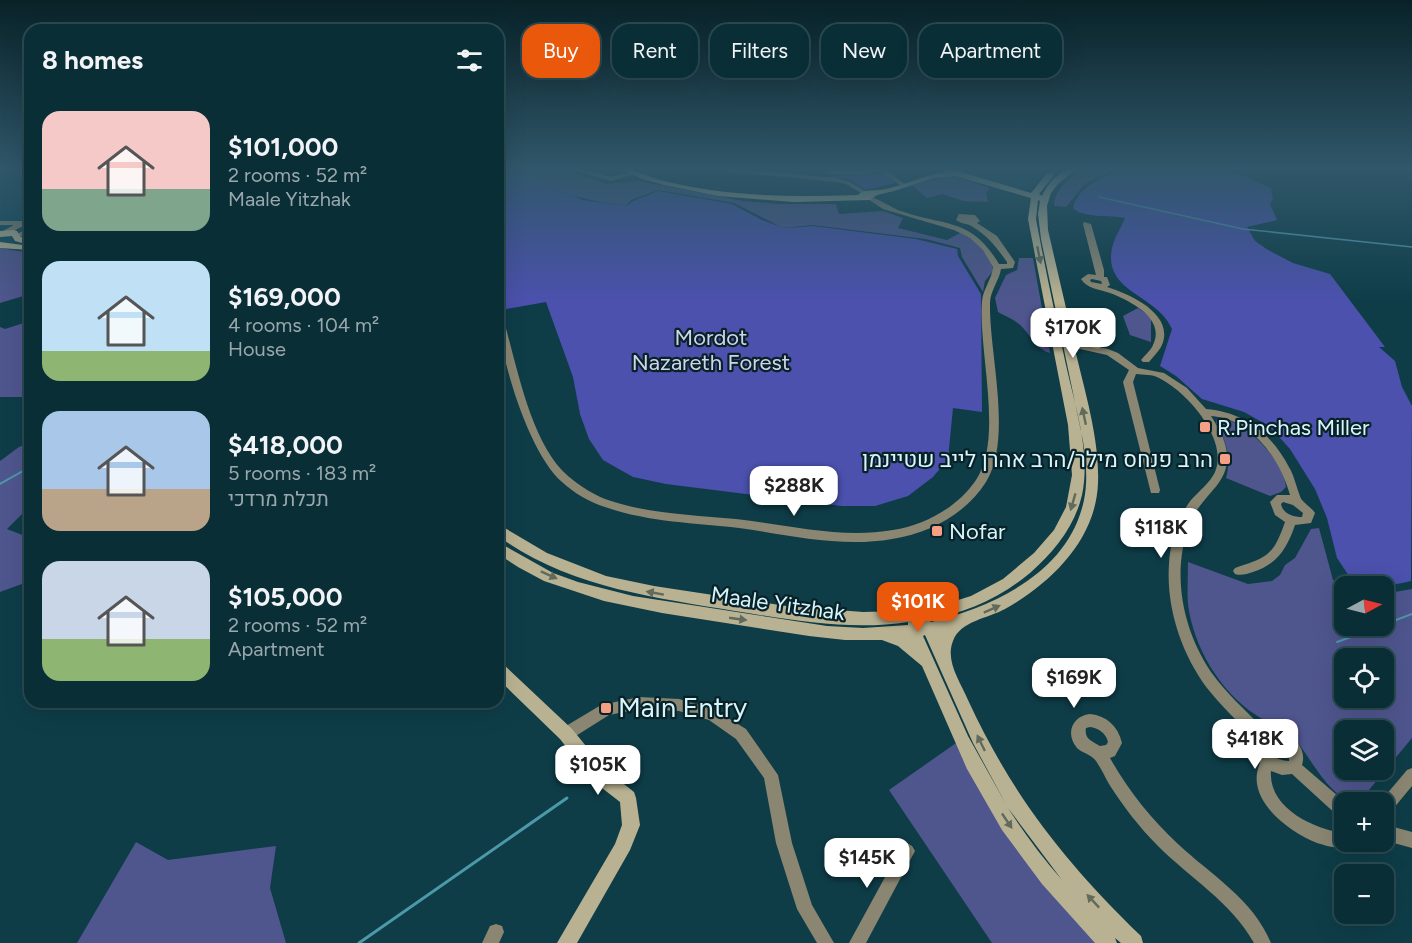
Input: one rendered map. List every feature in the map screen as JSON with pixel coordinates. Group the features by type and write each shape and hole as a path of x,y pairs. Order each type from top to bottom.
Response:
{"street":[{"path":"504,333 541,451 560,476 589,496 625,509 833,536 891,535 928,525 944,517 967,498 983,477 993,435 986,338 986,302 989,286 996,276 997,267 982,244 966,232 904,213"},
{"name":"Maale Yitzhak","path":"504,551 521,563 567,584 618,599 830,633 884,634 920,625 960,621 993,609 1034,584 1074,540 1086,515 1092,491 1092,466 1072,360 1064,342 1032,219 1034,213"},
{"name":"Maale Yitzhak","path":"504,534 519,545 546,559 583,575 623,586 830,619 875,620 920,625 952,608 997,590 1033,564 1052,543 1065,524 1075,498 1078,464 1064,342 1064,321 1041,213"},
{"path":"0,223 24,238"},
{"path":"973,223 998,242 1011,262 1010,266 997,267"},
{"path":"1087,224 1100,270 1101,282 1147,309 1160,327 1159,341 1153,354 1139,364 1128,382 1155,490"},
{"path":"2,234 14,233 14,231 24,228"},
{"path":"0,245 14,231 24,228"},
{"path":"0,245 24,247"},
{"path":"1064,321 1079,338 1164,376 1203,412 1221,444 1222,467 1218,477 1194,504 1180,533 1176,549 1175,573 1178,598 1187,639 1206,675 1261,736"},
{"path":"1064,342 1097,347"},
{"path":"1072,360 1079,353 1097,347"},
{"path":"1203,412 1213,411 1233,416 1264,439 1282,460 1297,502"},
{"path":"1281,498 1297,502 1306,509 1309,517 1303,521 1291,520 1280,514 1275,502 1281,498"},
{"path":"1239,572 1260,566 1280,551 1291,520"},
{"path":"960,621 946,637 936,662 954,723 997,806 1016,836 1064,895 1108,943"},
{"path":"920,625 936,662 1012,800 1077,884 1134,943"},
{"path":"884,634 903,642 936,662"},
{"path":"504,675 566,734 600,775 628,798 631,825 621,850 566,943"},
{"path":"566,734 606,709 639,703 679,705 713,715 741,734 771,775 784,843 805,909 826,943"},
{"path":"1261,736 1274,735 1287,741 1297,758 1294,767"},
{"path":"1261,736 1258,740 1258,748 1269,762 1283,768 1294,767 1334,804"},
{"path":"1099,753 1132,808 1177,854 1242,909 1263,943"},
{"path":"1269,762 1264,767 1263,779 1268,792 1285,816 1301,827 1325,838 1334,839"},
{"path":"1394,797 1412,775"},
{"path":"1394,835 1412,840"},
{"path":"857,943 907,851"}],"shaded area":[{"path":"0,213 24,213 24,250 0,246"},
{"path":"754,213 889,213 903,218 898,228 947,240 960,233 966,236 986,253 993,271 985,281 983,292 962,257 960,248 926,239 812,225 783,228"},
{"path":"0,248 24,252 24,296 0,303"},
{"path":"1019,258 1033,258 1050,353 1036,344 1019,324 998,312 995,298 1006,275 1017,270"},
{"path":"1138,308 1151,317 1151,342 1130,335 1123,316"},
{"path":"24,323 24,397 0,397 0,327 5,329"},
{"path":"1217,418 1239,425 1270,453 1283,476 1286,487 1281,492 1270,496 1226,478 1228,456 1216,423"},
{"path":"24,445 24,512 7,529 24,536 24,583 0,592 0,461"},
{"path":"1319,528 1334,580 1334,636 1394,636 1394,592 1412,589 1412,738 1394,760 1394,720 1334,720 1334,780 1377,780 1367,792 1336,792 1292,736 1256,715 1231,694 1210,667 1191,620 1188,604 1188,562 1248,584 1272,581 1280,575 1285,565 1295,558 1311,529"},
{"path":"959,741 1101,943 992,943 889,790"},
{"path":"136,842 168,860 276,846 270,888 286,943 77,943"}],"green space":[{"name":"Mordot Nazareth Forest","path":"504,213 749,213 784,228 813,226 916,239 957,249 958,256 981,294 982,412 953,408 948,459 933,477 908,496 875,506 842,506 666,484 633,477 603,460 589,439 580,414 573,377 546,302 506,309"},
{"path":"1083,213 1274,213 1277,220 1247,227 1255,241 1293,263 1330,274 1385,347 1379,347 1395,361 1402,387 1412,406 1411,581 1394,584 1394,576 1349,576 1337,558 1327,518 1315,489 1290,449 1269,426 1244,412 1202,399 1176,376 1160,366 1172,329 1165,317 1123,284 1115,275 1111,263 1113,244 1125,218"}],"waterway":[{"path":"1171,213 1243,229 1412,247"},
{"path":"0,484 24,470"},
{"path":"1394,621 1412,614"},
{"path":"1337,642 1354,636"},
{"path":"359,943 567,798"}],"place":[{"name":"R.Pinchas Miller","path":"1205,427"},
{"name":"הרב פנחס מילר/הרב אהרן לייב שטיינמן","path":"1225,459"},
{"name":"Nofar","path":"937,531"},
{"name":"Main Entry","path":"606,708"}]}
